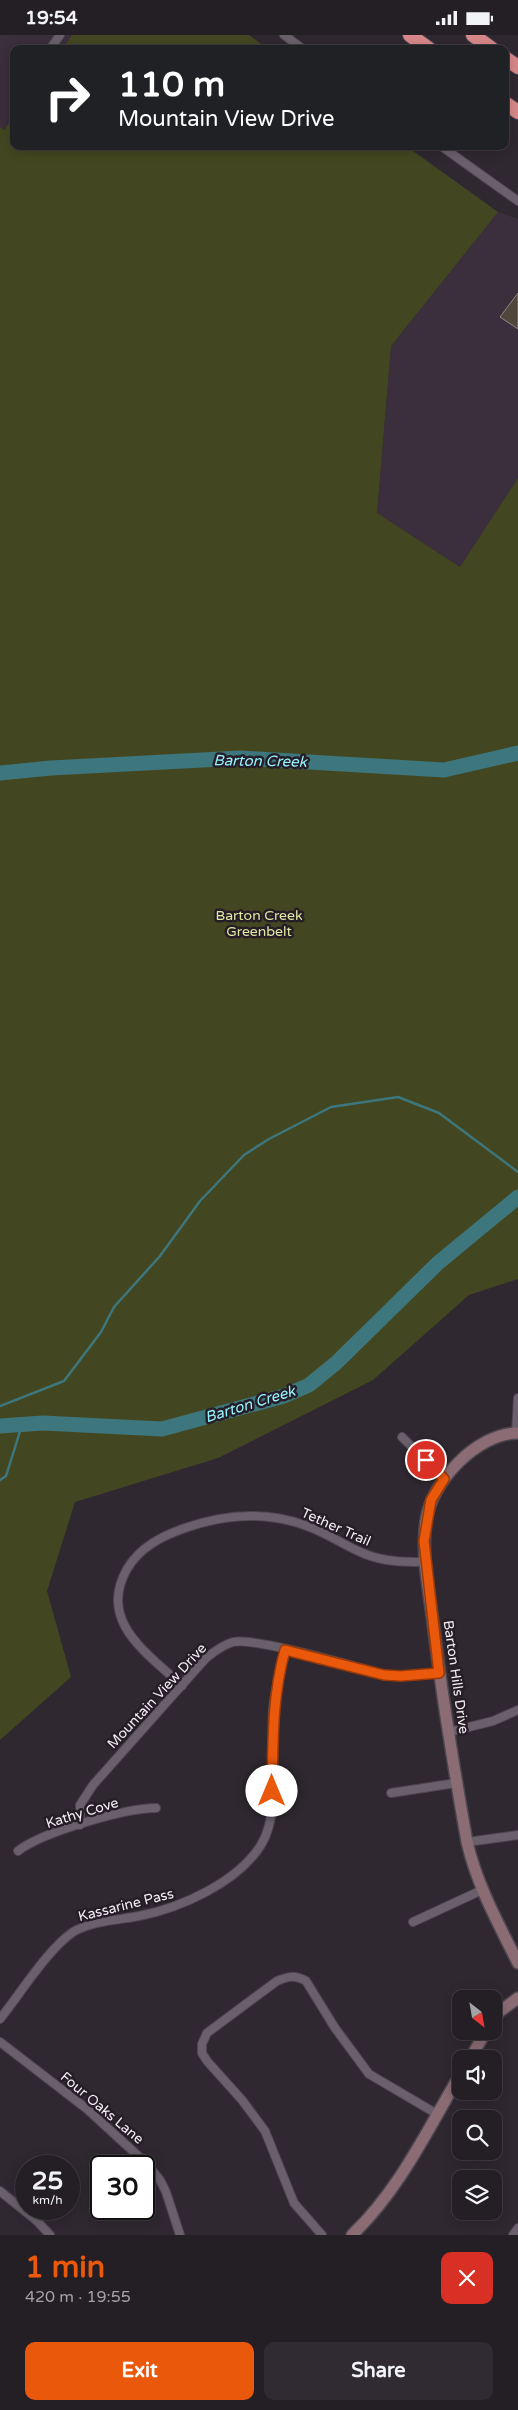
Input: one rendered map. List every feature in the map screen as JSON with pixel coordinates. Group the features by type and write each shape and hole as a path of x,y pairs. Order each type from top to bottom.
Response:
{"highway":[{"path":"410,35 424,45"},
{"path":"472,35 486,45"}],"street":[{"path":"284,35 298,45"},
{"path":"447,150 518,201"},
{"path":"517,1433 518,1398"},
{"name":"Barton Hills Drive","path":"517,1433 495,1436 480,1444 444,1479 431,1500 426,1520 425,1562 439,1673 466,1842 482,1890 518,1963"},
{"path":"402,1437 444,1479"},
{"name":"Tether Trail","path":"182,1686 130,1636 121,1622 117,1608 120,1586 127,1569 140,1552 155,1540 202,1522 234,1516 276,1517 308,1526 365,1554 383,1560 425,1562"},
{"name":"Mountain View Drive","path":"80,1825 80,1805 93,1785 206,1658 219,1648 234,1642 250,1641 384,1675 401,1676 439,1673"},
{"name":"Kassarine Pass","path":"0,2019 60,1942 75,1931 90,1925 152,1914 199,1896 229,1877 261,1844 269,1825 272,1806 273,1708 278,1675 285,1650"},
{"path":"449,1732 493,1721 518,1711"},
{"path":"391,1793 456,1783"},
{"name":"Kathy Cove","path":"18,1851 30,1842 80,1825 139,1808 156,1808"},
{"path":"466,1842 518,1835"},
{"path":"413,1922 482,1890"},
{"path":"322,2235 294,2203 265,2131 242,2100 206,2061 202,2053 202,2044 207,2033 277,1981 289,1976 299,1977 306,1981 335,2027 369,2074 437,2114"},
{"path":"502,2010 518,1998"},
{"name":"Four Oaks Lane","path":"0,2042 87,2109 138,2154 160,2180 172,2205 180,2235"},
{"path":"352,2235 368,2219 401,2178 452,2088"},
{"path":"0,2191 37,2221 50,2235"},
{"path":"514,2235 518,2228"}],"shaded area":[{"path":"0,35 72,35 65,45 10,45 10,122 4,130 0,127"},
{"path":"498,212 518,219 518,478 460,567 377,513 391,346"}],"green space":[{"path":"72,35 249,35 263,45 65,45"},
{"name":"Barton Creek Greenbelt","path":"10,122 10,150 412,150 498,212 391,346 377,513 460,567 518,478 518,1279 469,1295 373,1380 218,1458 75,1502 47,1591 71,1677 0,1740 0,127 4,130"}],"building":[{"path":"518,293 518,329 500,317"}],"waterway":[{"name":"Barton Creek","path":"0,773 51,768 240,758 444,770 518,753"},
{"path":"0,1406 64,1381 101,1332 114,1307 160,1256 200,1201 244,1155 269,1139 331,1107 398,1097 439,1113 518,1172"},
{"name":"Barton Creek","path":"0,1426 43,1423 162,1429 284,1396 309,1385 336,1363 438,1263 518,1197"},
{"path":"0,1480 6,1476 22,1425"}],"route":[{"path":"272,1791 273,1708 278,1675 285,1650 384,1675 401,1676 439,1673 424,1541 426,1520 431,1500 444,1479 426,1460"}]}
